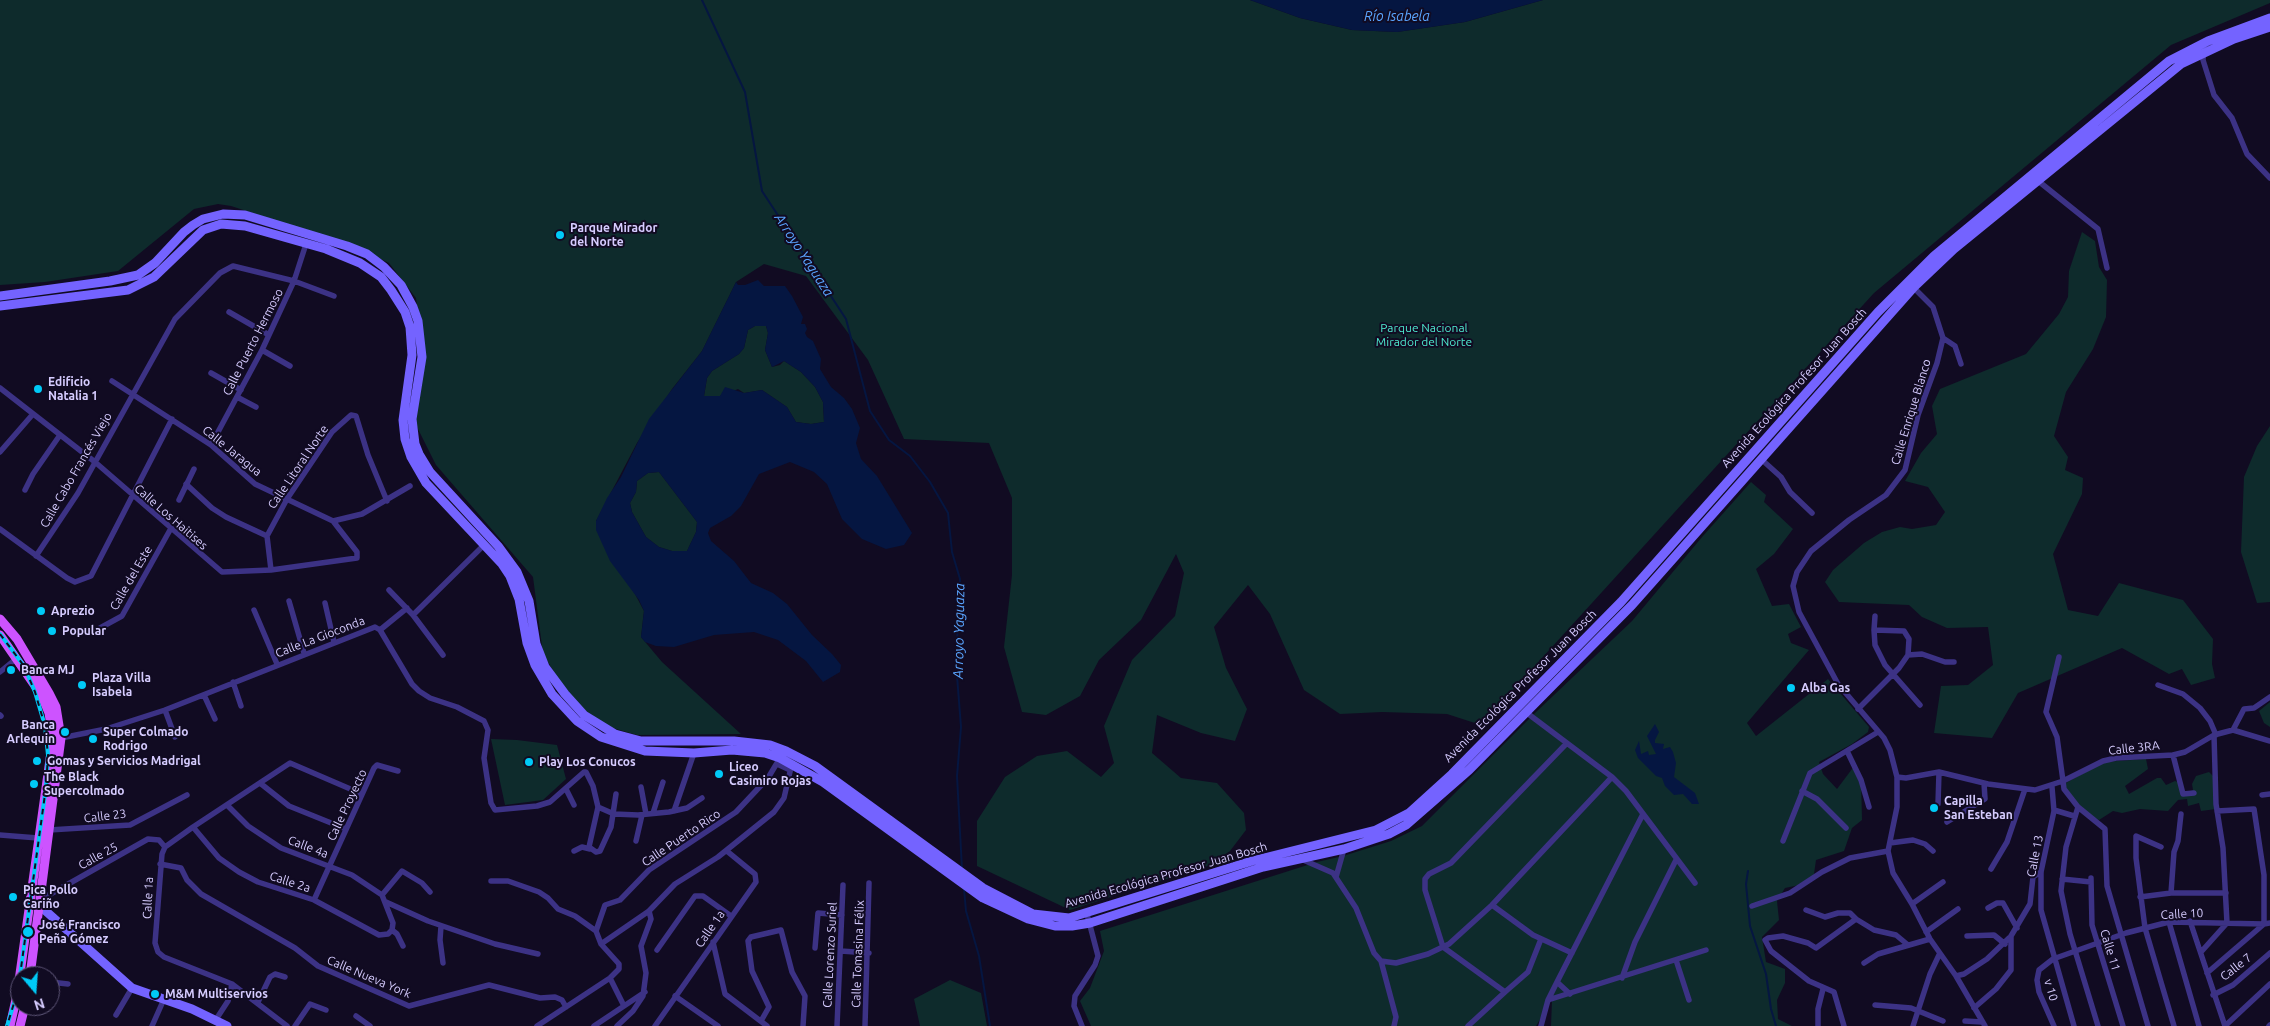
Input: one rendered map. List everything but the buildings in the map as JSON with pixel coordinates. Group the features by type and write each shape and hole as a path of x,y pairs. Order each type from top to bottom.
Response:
{"main road":[{"path":"0,619 17,640 49,693 56,707 61,738 31,966"},
{"path":"0,635 46,703 53,733 28,903 17,995 10,1026"}],"street":[{"name":"Avenida Ecológica Profesor Juan Bosch","path":"0,296 127,278 147,270 184,232 203,219 223,214 233,214 347,246 367,254 384,267 409,296 421,335 421,366 412,419 415,444 419,454 430,472 498,546 517,572 529,601 540,654 546,668 574,705 594,723 615,734 641,741 734,741 770,745 786,751 815,766 916,844 941,868 983,893 1039,915 1088,918 1263,867 1344,849 1388,834 1406,825 1444,793 1527,713 1632,605 1761,459 1910,284 2169,72 2203,47 2270,18"},
{"name":"Avenida Ecológica Profesor Juan Bosch","path":"1088,918 1252,861 1376,830 1409,813 1452,774 1621,602 1910,284 1980,216 2175,57 2270,27"},
{"path":"2203,47 2204,65 2214,95 2232,118 2247,154 2270,178"},
{"path":"2037,180 2098,229 2107,268"},
{"name":"Avenida Ecológica Profesor Juan Bosch","path":"0,306 128,290 154,277 203,230 221,224 245,226 337,253 368,268 381,277 398,299 405,312 412,340 403,420 405,439 410,457 426,483 484,544 510,576 519,598 527,643 534,665 552,694 566,711 590,731 628,747 660,752 694,754 732,750 765,753 823,782 916,844 940,857 983,893"},
{"name":"Calle Puerto Hermoso","path":"211,445 262,350 294,281 306,244"},
{"path":"171,246 180,253"},
{"name":"Calle Cabo Francés Viejo","path":"36,556 95,462 176,318 225,268 233,266 294,281"},
{"path":"294,281 334,296"},
{"path":"1910,284 1933,307 1944,338 1955,346 1961,364"},
{"path":"229,312 269,335"},
{"name":"Calle Enrique Blanco","path":"1944,338 1918,415 1905,470 1886,495 1849,520 1811,551 1797,572 1793,586 1799,612 1825,662 1841,688 1878,732 1890,750 1897,777 1897,807 1888,851 1895,877 1912,904 1939,955 1956,976 1983,1024"},
{"path":"262,350 290,366"},
{"path":"212,373 241,390"},
{"name":"Calle Jaragua","path":"112,381 211,445 255,484 333,521 358,556"},
{"name":"Calle Los Haitises","path":"0,388 95,462 170,530 222,572 271,570 342,562 355,560 358,556"},
{"path":"237,396 256,407"},
{"path":"0,452 33,414"},
{"name":"Calle Litoral Norte","path":"267,536 287,499 332,432 353,415 357,419 368,455 387,501"},
{"path":"0,529 75,582 91,576 172,419"},
{"path":"25,490 33,474 60,435"},
{"path":"1761,459 1781,477 1790,492 1812,513"},
{"path":"179,500 194,469"},
{"path":"186,484 212,508 226,517 267,536 271,570"},
{"path":"333,521 362,514 410,486"},
{"name":"Calle del Este","path":"100,628 122,616 170,530"},
{"path":"413,614 484,544"},
{"path":"389,590 413,614 443,655"},
{"path":"289,601 304,653"},
{"path":"324,603 334,642"},
{"path":"380,630 406,608"},
{"path":"254,610 277,664"},
{"path":"1875,616 1875,645 1891,675 1920,704"},
{"name":"Calle La Gioconda","path":"61,738 106,729 165,710 304,653 375,627 380,630 412,684 430,698 457,707 484,721 488,730 484,758 491,803 495,810 538,806 550,802 566,789 575,778 586,772 598,807"},
{"path":"1858,709 1908,655 1909,639 1904,631 1874,630"},
{"path":"1908,655 1922,654 1945,662 1954,662"},
{"path":"2059,657 2046,712 2057,736 2064,789 2078,807 2105,829 2108,886 2148,1026"},
{"path":"0,672 17,658"},
{"path":"233,682 242,706"},
{"path":"2158,685 2183,694 2200,708 2210,721 2215,735 2217,811 2223,848 2227,923 2200,952"},
{"path":"204,695 215,719"},
{"path":"2270,697 2258,706 2244,709 2233,730 2270,741"},
{"path":"165,710 174,737"},
{"path":"1527,713 1612,777 1626,791 1695,883"},
{"name":"Calle 3RA","path":"1939,772 1984,783 2035,790 2052,787 2103,761 2116,758 2173,755 2185,752 2215,735 2233,730"},
{"path":"1783,842 1810,773 1878,732"},
{"path":"1505,992 1443,947 1425,890 1424,879 1451,864 1566,744"},
{"path":"1847,751 1861,780 1869,807"},
{"path":"674,811 694,754"},
{"path":"2173,755 2184,794 2194,793"},
{"name":"Calle Puerto Rico","path":"596,930 605,905 620,900 649,870 736,812 757,792 778,761"},
{"path":"165,847 290,763 362,794"},
{"name":"Calle Proyecto","path":"314,900 376,766 398,771"},
{"path":"601,944 649,911 679,880 727,850 778,808 785,793 791,766"},
{"path":"1897,777 1906,778 1939,772 1938,804"},
{"path":"1381,961 1396,963 1428,954 1443,947 1492,905 1612,777"},
{"path":"653,813 663,782"},
{"path":"260,783 289,806 346,829"},
{"path":"1947,822 1985,799 1984,783"},
{"path":"636,841 644,814 641,786"},
{"name":"Calle 13","path":"2052,787 2054,810 2048,846 2041,872 2042,918 2074,1026"},
{"path":"566,789 574,806"},
{"path":"1991,869 2007,842 2025,789"},
{"path":"1802,791 1817,799 1846,828"},
{"name":"Calle 23","path":"49,830 130,825 187,794"},
{"path":"574,851 582,847 596,852 600,851 607,838 614,814 616,794"},
{"path":"2262,795 2270,794"},
{"path":"590,849 598,807 614,814 644,814 687,808 702,798"},
{"name":"Calle 4a","path":"227,805 248,826 281,848 352,875 382,895 393,923 392,930"},
{"path":"2078,807 2066,847 2062,898 2074,950 2098,1026"},
{"path":"2207,973 2267,924 2264,874 2254,808 2217,811"},
{"path":"2054,810 2074,816"},
{"path":"1541,1026 1548,1000 1642,814"},
{"path":"2171,892 2174,852 2178,840 2181,814"},
{"name":"Calle 2a","path":"193,827 219,858 258,882 314,900 379,935 388,934 392,930"},
{"path":"0,835 38,838"},
{"path":"2161,847 2136,836 2140,897 2145,928 2174,1026"},
{"name":"Calle 25","path":"40,902 148,839 159,840 165,847"},
{"path":"1890,843 1914,840 1924,844 1933,852"},
{"name":"Calle 1a","path":"165,847 160,864 155,943 158,952 164,957 232,984 287,1026"},
{"path":"1336,876 1344,849"},
{"name":"Calle 1a","path":"655,1026 731,916 755,885 757,878 727,850"},
{"path":"1752,906 1790,893 1822,872 1850,858 1888,851"},
{"path":"1301,859 1333,873 1356,908 1374,953 1381,961 1396,1017 1394,1026"},
{"path":"1622,978 1635,942 1676,860"},
{"name":"Calle Nueva York","path":"160,864 181,868 187,880 201,894 295,948 318,966 409,1006 489,985 540,998 555,997 562,1000 566,1007"},
{"path":"382,895 402,872 422,883 430,892"},
{"path":"1956,976 1971,970 2005,944 2017,928 2030,904 2032,877 2041,872"},
{"name":"Calle 11","path":"2062,880 2091,880 2091,915 2096,943 2123,1026"},
{"path":"491,881 508,881 538,892 558,909 574,916 596,930 601,944 620,967 610,978 537,1026"},
{"path":"1912,904 1944,882"},
{"name":"Calle Tomasina Félix","path":"865,1026 869,952 869,883"},
{"name":"Calle Lorenzo Suriel","path":"837,1026 843,885"},
{"path":"2140,897 2171,892 2226,893"},
{"path":"657,950 698,895 706,897 731,916"},
{"path":"28,903 40,902 132,988 192,1009 211,1022 226,1026"},
{"path":"386,902 407,913 441,926 496,944 538,954"},
{"path":"1988,908 1997,903 2002,903 2017,928"},
{"path":"1492,905 1541,939 1572,953"},
{"path":"815,948 819,910 842,915"},
{"path":"1806,910 1826,917 1838,913 1850,913 1874,930 1896,935 1908,946"},
{"path":"1926,932 1958,910"},
{"path":"617,1026 633,1011 645,992 646,973 641,946 651,919 649,911"},
{"path":"1082,1026 1075,1011 1075,996 1098,956 1088,918"},
{"path":"1844,1026 1834,992 1809,981 1771,951 1765,940 1783,936 1808,943 1816,948 1856,919"},
{"path":"2190,921 2213,995 2225,1026 2270,984"},
{"path":"2169,922 2199,1026"},
{"name":"Calle 10","path":"2074,950 2121,934 2169,922 2267,924"},
{"path":"441,926 440,940 443,963"},
{"path":"392,930 397,934 403,946"},
{"path":"761,1021 769,1007 752,970 748,941 751,937 781,930 792,972 806,1002 803,1026"},
{"path":"1967,936 1994,935 2005,944"},
{"path":"1974,1008 1996,989 2010,970 2011,936"},
{"path":"1468,1026 1528,972 1541,939"},
{"path":"1864,963 1878,954 1930,939"},
{"path":"713,942 725,994 767,1026"},
{"path":"1548,1000 1706,950"},
{"name":"v 10","path":"2054,1026 2039,992 2036,980 2039,970 2053,959 2074,950"},
{"path":"841,951 869,952"},
{"name":"Calle 7","path":"2213,995 2232,985 2270,953"},
{"path":"1913,1026 1939,955"},
{"path":"1676,960 1689,1000"},
{"path":"258,1002 270,976 275,974 285,977"},
{"path":"610,978 624,1006"},
{"path":"1557,982 1570,994"},
{"path":"60,983 68,984"},
{"path":"211,1022 228,1001 232,984"},
{"path":"116,1015 132,988"},
{"path":"1818,1026 1818,1009 1822,988"},
{"path":"594,1026 645,992"},
{"path":"675,996 718,1026"},
{"path":"152,1026 164,999"},
{"path":"294,1026 310,1004 326,1010"},
{"path":"1875,1005 1918,1010 1943,1021"},
{"path":"356,1016 365,1025"},
{"path":"1544,1018 1545,1026"},
{"path":"1965,1021 1983,1024"}],"green space":[{"name":"Parque Nacional Mirador del Norte","path":"0,0 1250,0 1300,18 1352,30 1397,32 1465,22 1543,0 2270,0 2270,3 2171,45 1874,293 1481,725 1447,714 1382,712 1340,714 1304,690 1270,614 1248,585 1214,627 1226,668 1247,709 1235,741 1201,733 1157,715 1152,753 1181,778 1217,783 1244,813 1246,830 1230,851 1211,865 1070,910 977,866 977,821 1005,777 1037,756 1067,751 1101,777 1114,763 1104,726 1132,660 1175,616 1184,573 1176,554 1141,620 1099,660 1080,696 1046,715 1022,712 1004,647 1012,575 1012,498 989,443 904,439 868,360 806,276 764,264 736,282 702,351 672,389 637,443 596,521 644,611 641,637 662,662 741,734 637,735 609,727 576,704 557,677 543,654 533,577 436,465 414,421 423,350 416,298 389,263 345,243 231,206 218,204 194,209 118,271 45,282 0,285"},
{"path":"2082,232 2095,241 2099,267 2107,280 2106,317 2093,349 2066,392 2054,436 2068,457 2065,470 2083,478 2082,494 2053,554 2068,610 2098,616 2119,583 2183,600 2213,639 2212,664 2215,678 2191,685 2182,669 2169,674 2122,648 2018,693 1992,738 1934,733 1941,686 1968,685 1993,665 1988,627 1947,628 1922,617 1909,605 1839,602 1825,582 1833,570 1864,543 1882,532 1900,527 1912,529 1936,525 1945,512 1928,487 1905,481 1921,453 1937,434 1932,406 1940,389 2026,354 2059,314 2068,297 2069,271"},
{"path":"755,326 766,326 768,333 765,350 772,367 780,365 784,361 801,372 815,387 823,402 824,422 811,424 796,422 787,407 762,390 744,393 738,389 720,396 704,396 707,378 712,371 739,354 744,348 748,330"},
{"path":"2270,426 2270,602 2257,603 2241,552 2244,477 2257,446"},
{"path":"659,472 697,522 696,532 687,551 672,551 659,547 646,537 632,512 630,503 636,492 637,481 648,473"},
{"path":"1751,482 1766,495 1764,502 1793,529 1774,554 1756,569 1772,606 1789,604 1801,627 1788,634 1791,643 1809,650 1747,723 1756,736 1828,679 1869,727 1868,732 1852,744 1819,762 1823,774 1837,789 1855,765 1861,778 1862,820 1852,828 1844,851 1816,860 1814,874 1809,883 1785,888 1777,901 1779,920 1762,937 1766,962 1785,969 1785,983 1777,1000 1778,1019 1792,1026 1551,1026 1552,1000 1536,1026 1091,1026 1080,1001 1090,988 1104,951 1100,931 1317,862 1391,841 1422,826 1535,713 1632,621"},
{"path":"2270,702 2270,727 2264,723 2259,711"},
{"name":"Play Los Conucos","path":"491,739 557,745 566,779 543,800 505,805"},
{"path":"2146,759 2148,769 2125,786 2129,794 2157,778 2161,778 2166,785 2175,781 2180,783 2185,793 2193,790 2192,784 2196,776 2209,772 2213,776 2216,809 2201,811 2199,803 2188,806 2187,799 2178,800 2168,811 2140,809 2122,813 2113,811 2099,820 2089,815 2069,796 2064,784 2103,762"},
{"path":"950,980 981,993 987,1026 920,1026 914,999"}],"water":[{"name":"Río Isabela","path":"1250,0 1543,0 1465,22 1397,32 1352,30 1300,18"},
{"path":"758,280 764,286 785,286 792,296 803,317 801,324 805,324 807,329 805,333 813,341 821,359 820,369 831,387 844,398 852,409 860,428 856,443 861,459 877,476 912,533 904,545 886,549 862,539 842,519 827,484 814,472 790,462 759,474 741,506 731,516 710,528 708,533 711,541 734,561 751,583 773,593 787,604 812,635 841,665 840,672 823,682 806,661 778,640 754,632 714,635 674,647 656,646 645,642 641,637 644,611 639,600 610,561 596,530 596,521 607,498 621,477 649,419 702,351 736,282 738,285 745,285","holes":["755,326 766,326 768,333 765,350 772,367 784,361 801,372 815,387 823,402 824,422 811,424 796,422 787,407 762,390 744,393 725,387 720,396 704,396 707,378 712,371 739,354 744,348 748,330","659,472 697,522 696,532 687,551 672,551 659,547 646,537 632,512 630,503 636,492 637,481 648,473"]},
{"path":"1655,724 1659,732 1655,743 1664,744 1663,749 1670,747 1676,763 1674,777 1695,793 1699,804 1692,804 1683,794 1674,795 1665,786 1662,778 1656,776 1638,758 1635,750 1639,741 1641,754 1648,751 1649,755 1656,754 1647,736"}],"waterway":[{"name":"Arroyo Yaguaza","path":"702,0 745,92 762,191 846,319 870,411 889,440 910,456 930,482 948,513 952,552 960,579 956,663 961,727 957,776 962,869"},
{"path":"1748,871 1746,884 1750,926 1766,974 1771,1009 1776,1026"},
{"name":"Arroyo Yaguaza","path":"964,889 966,911 979,956 990,1026"}],"railway":[{"path":"0,634 24,666 35,692 45,726 48,755 46,787 18,990 7,1026"}],"place":[{"name":"Parque Mirador del Norte","path":"560,235"},
{"name":"Edificio Natalia 1","path":"38,389"},
{"name":"Aprezio","path":"41,611"},
{"name":"Popular","path":"52,631"},
{"name":"Banca MJ","path":"11,670"},
{"name":"Plaza Villa Isabela","path":"82,685"},
{"name":"Alba Gas","path":"1791,688"},
{"name":"Banca Arlequin","path":"65,732"},
{"name":"Super Colmado Rodrigo","path":"93,739"},
{"name":"Gomas y Servicios Madrigal","path":"37,761"},
{"name":"Play Los Conucos","path":"529,762"},
{"name":"Liceo Casimiro Rojas","path":"719,774"},
{"name":"The Black Supercolmado","path":"34,784"},
{"name":"Capilla San Esteban","path":"1934,808"},
{"name":"Pica Pollo Cariño","path":"13,897"},
{"name":"José Francisco Peña Gómez","path":"28,932"},
{"name":"M&M Multiservios","path":"155,994"}]}
